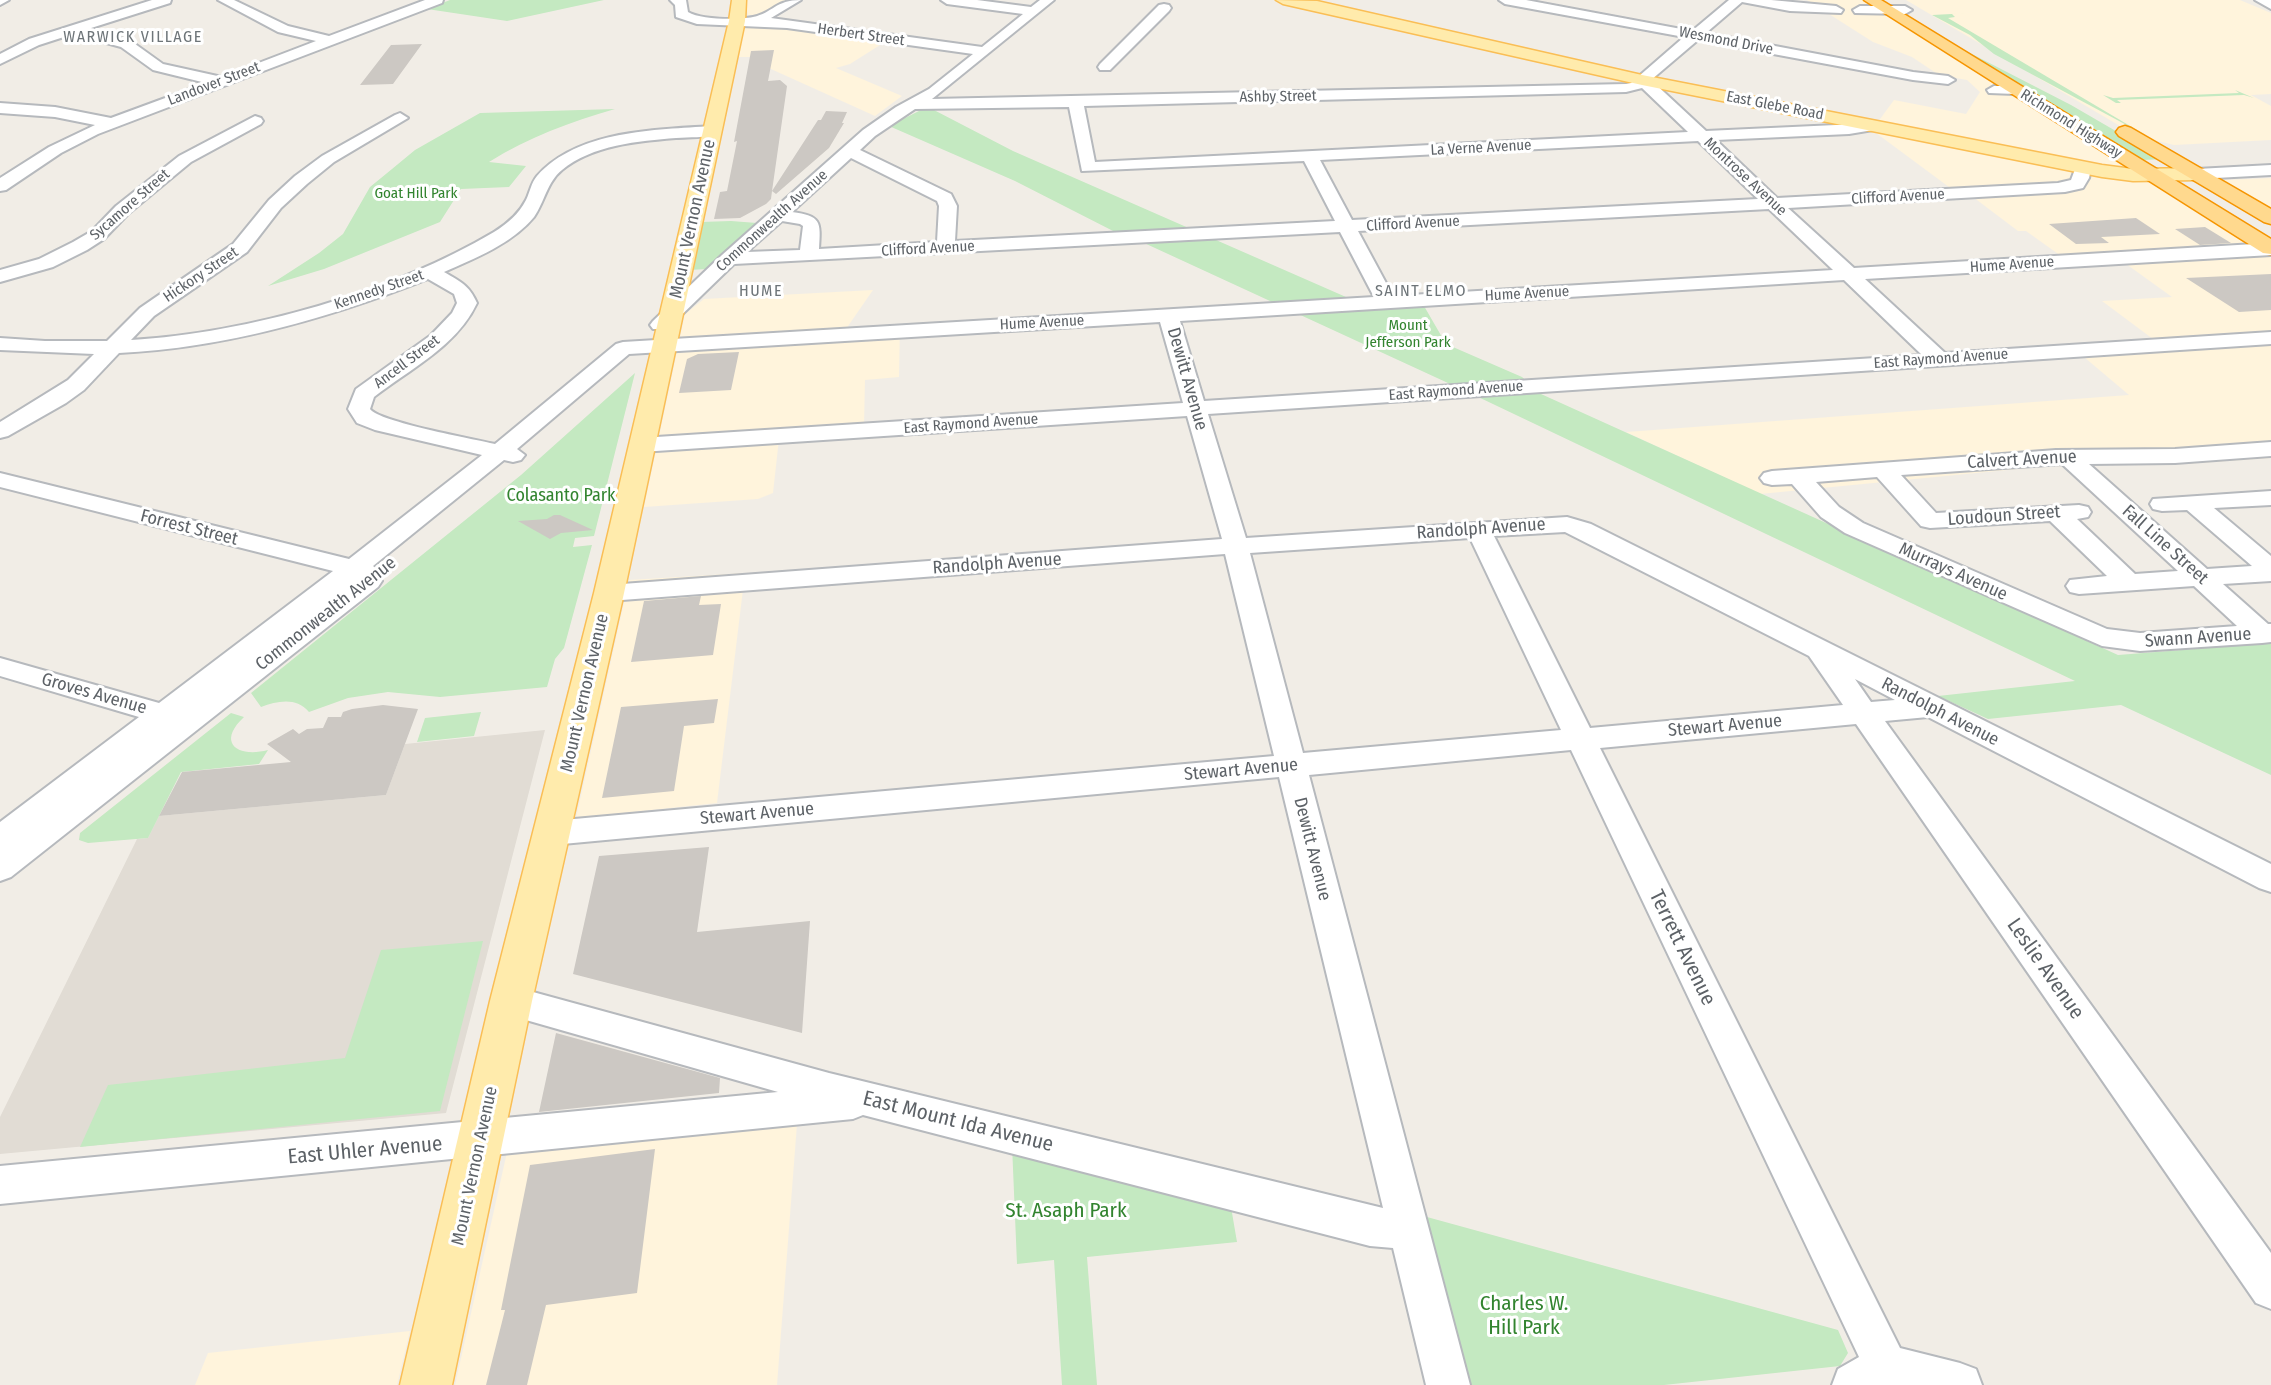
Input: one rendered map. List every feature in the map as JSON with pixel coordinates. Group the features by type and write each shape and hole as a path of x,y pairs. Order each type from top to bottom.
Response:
{"highway":[{"name":"Richmond Highway","path":"1865,5 1888,5 1905,10 1986,58 2057,95"},
{"name":"Richmond Highway","path":"1888,5 2015,90 2271,248"},
{"name":"Richmond Highway","path":"2110,122 2271,218"}],"main road":[{"name":"Mount Vernon Avenue","path":"426,1385 482,1139 510,1001 609,593 641,445 652,346 673,312 738,21 739,0"},
{"name":"East Glebe Road","path":"1283,0 1642,80 2082,168 2113,173 2197,174"}],"street":[{"path":"0,60 34,42 165,0"},
{"path":"224,0 283,29 332,41"},
{"path":"402,0 432,2"},
{"name":"Herbert Street","path":"676,0 681,3 681,14 703,20 756,21 978,51"},
{"path":"756,21 795,0"},
{"path":"947,0 1031,7"},
{"name":"Commonwealth Avenue","path":"673,312 885,120 934,92 978,51 1031,7 1048,0"},
{"name":"Wesmond Drive","path":"1505,0 1913,76 1948,80"},
{"path":"1642,80 1737,0"},
{"path":"1747,0 1790,7 1836,10"},
{"path":"2261,0 2271,4"},
{"name":"Landover Street","path":"0,186 67,143 110,123 432,2"},
{"path":"1105,67 1164,8"},
{"path":"73,30 126,44 158,67 176,73 222,81"},
{"name":"Ashby Street","path":"911,104 1626,88 1636,86 1642,80"},
{"name":"Montrose Avenue","path":"1642,80 1938,359"},
{"path":"1994,90 2015,90"},
{"name":"La Verne Avenue","path":"1076,102 1088,167 1873,126"},
{"path":"3,109 55,112 110,123"},
{"name":"Hickory Street","path":"0,431 58,398 76,385 147,312 240,248 275,204 301,180 328,159 400,118"},
{"name":"Sycamore Street","path":"0,276 46,263 80,246 98,235 122,210 185,159 255,121"},
{"name":"Kennedy Street","path":"0,344 58,348 158,346 270,324 334,306 430,272 494,240 514,226 533,206 542,182 557,166 568,159 588,150 622,141 712,131"},
{"path":"850,151 945,198 948,206 946,248"},
{"path":"1310,157 1386,302"},
{"name":"Clifford Avenue","path":"729,259 2068,187 2082,180 2082,168"},
{"name":"East Glebe Road","path":"2197,174 2271,170"},
{"path":"779,214 805,219 812,225 809,255"},
{"name":"Hume Avenue","path":"652,346 2271,248"},
{"name":"Ancell Street","path":"430,272 462,291 467,303 465,310 449,330 364,394 359,409 365,418 383,425 512,455"},
{"name":"Dewitt Avenue","path":"1168,315 1236,546 1448,1385"},
{"name":"East Raymond Avenue","path":"641,445 2271,338"},
{"name":"Commonwealth Avenue","path":"3,856 175,717 365,572 512,455 567,409 623,348 652,346"},
{"name":"Calvert Avenue","path":"1772,478 2068,457 2175,456 2271,449"},
{"name":"Fall Line Street","path":"2068,457 2201,578 2267,633"},
{"name":"Loudoun Street","path":"1883,470 1930,521 2067,512 2128,582"},
{"name":"Murrays Avenue","path":"1798,476 1830,512 1854,528 2102,637 2125,641"},
{"name":"Forrest Street","path":"0,480 365,572"},
{"path":"2162,504 2271,498"},
{"path":"2193,502 2271,571"},
{"name":"Randolph Avenue","path":"609,593 1236,546 1567,524 1582,529 2271,879"},
{"name":"Terrett Avenue","path":"1478,529 1580,739 1870,1376"},
{"path":"2079,586 2271,571"},
{"name":"Swann Avenue","path":"2125,641 2267,633"},
{"name":"Leslie Avenue","path":"1818,649 2271,1288"},
{"name":"Groves Avenue","path":"0,667 175,717"},
{"name":"Stewart Avenue","path":"552,833 1930,707"},
{"name":"East Mount Ida Avenue","path":"510,1001 873,1100 1370,1226 1408,1230"},
{"name":"East Uhler Avenue","path":"0,1185 873,1100"},
{"path":"1870,1376 1960,1385"}],"shaded area":[{"path":"745,0 788,0 760,15 748,15"},
{"path":"1807,0 1864,0 2271,252 2271,458 2184,464 2082,464 1760,494 1626,432 2129,395 2084,357 2153,339 2102,301 2172,297 2122,261 2061,256 2026,231 2018,231 1973,197 1953,190 1872,130 1894,100 1966,114 1980,92 1967,80 1939,75 1912,57 1873,42"},
{"path":"1906,0 2240,0 2271,13 2271,94 2251,95 2271,106 2271,140 2174,145 2137,136"},
{"path":"761,23 888,40 850,64 836,68 902,96 875,116 751,60 752,57 739,57 741,32 748,26"},
{"path":"2271,178 2271,209 2224,180"},
{"path":"873,290 846,329 900,324 899,377 865,380 864,425 779,439 773,493 758,499 644,507 685,314 704,299"},
{"path":"745,573 717,803 576,818 629,580"},
{"path":"545,730 446,1113 0,1154 0,1117 137,839 148,838 159,816 386,795 405,744"},
{"path":"797,1124 777,1385 455,1385 507,1152"},
{"path":"410,1331 397,1385 195,1385 208,1353"}],"green space":[{"path":"450,0 604,0 507,21 427,9"},
{"path":"1991,12 1952,14 1955,17 1948,18 2147,136 1994,54 1970,35 1932,15"},
{"path":"1933,34 2071,105 2164,159 2142,160 2056,107 2041,102"},
{"path":"2235,90 2254,98 2244,95 2117,100 2121,103 2116,103 2103,95 2113,98 2239,93"},
{"name":"Goat Hill Park","path":"615,109 550,131 489,162 526,166 509,187 461,189 440,222 324,269 268,286 319,253 343,234 370,187 415,150 480,113"},
{"name":"Mount Jefferson Park","path":"923,109 932,109 1013,151 1346,297 1376,308 1424,306 1446,344 1522,377 1541,394 2118,655 2271,643 2271,775 2121,705 1988,719 1938,696 2075,681 1474,395 1142,242 1119,234 1015,181 889,126"},
{"path":"701,222 757,223 707,269 689,270"},
{"name":"Colasanto Park","path":"635,373 594,536 575,538 573,547 592,545 564,648 555,659 547,687 440,697 388,692 348,698 309,712 293,702 280,702 261,707 251,693 521,475"},
{"path":"481,712 474,736 417,742 425,718"},
{"path":"231,713 244,717 232,734 231,741 234,746 248,752 268,750 259,764 181,772 148,838 88,843 79,840 80,833"},
{"path":"483,941 440,1111 80,1147 108,1085 345,1058 381,950"},
{"name":"St. Asaph Park","path":"1012,1145 1231,1207 1237,1242 1087,1257 1097,1385 1062,1385 1054,1260 1017,1264"},
{"name":"Charles W. Hill Park","path":"1427,1217 1838,1330 1848,1353 1840,1366 1664,1385 1471,1385"}],"building":[{"path":"422,44 393,84 360,85 391,45"},
{"path":"774,50 768,81 780,80 787,86 771,199 740,218 714,219 720,192 727,191 751,51"},
{"path":"826,111 847,112 842,123 844,123 829,148 776,194 772,191"},
{"path":"2136,218 2160,234 2101,237 2109,243 2076,244 2049,224"},
{"path":"2205,227 2231,243 2200,245 2175,229"},
{"path":"2271,274 2271,310 2239,312 2186,278"},
{"path":"739,352 731,390 679,393 687,359 698,354"},
{"path":"560,515 593,530 561,533 550,539 518,521 547,519"},
{"path":"701,596 699,605 721,604 713,655 631,662 644,601"},
{"path":"718,699 714,723 684,726 674,791 602,798 621,707"},
{"path":"383,705 418,709 386,795 159,816 182,772 291,762 267,744 293,729 299,734 307,729 323,728 328,717 341,717 343,712 352,709"},
{"path":"709,847 697,932 810,921 802,1033 573,974 599,856"},
{"path":"556,1033 720,1078 719,1093 539,1112"},
{"path":"655,1149 637,1293 546,1305 527,1385 486,1385 505,1310 501,1310 530,1165"}],"district":[{"name":"WARWICK VILLAGE","path":"133,38"},
{"name":"HUME","path":"761,292"},
{"name":"SAINT ELMO","path":"1421,292"}]}
